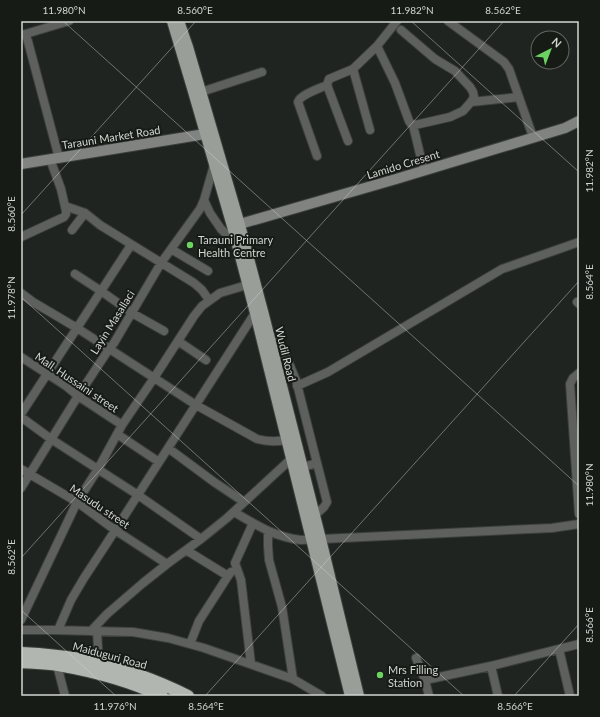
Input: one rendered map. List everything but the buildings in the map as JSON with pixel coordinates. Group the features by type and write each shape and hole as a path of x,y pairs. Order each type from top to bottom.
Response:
{"highway":[{"name":"Maiduguri Road","path":"21,653 46,654 85,660 121,669 154,681 188,696"},
{"name":"Maiduguri Road","path":"21,662 56,665 87,671 124,681 162,696"}],"main road":[{"name":"Wudil Road","path":"172,21 209,133 270,338 315,516 316,540"},
{"name":"Wudil Road","path":"180,21 201,92 214,165 236,226 236,243 291,459 316,540 354,694"}],"street":[{"path":"21,237 64,217 66,214 54,158 23,34 69,21"},
{"path":"348,141 327,85 329,79 353,69 377,46 397,21"},
{"path":"448,21 504,62 519,97 533,137"},
{"path":"401,30 435,59 455,71 470,87 474,97 472,102 463,111 450,117 413,125"},
{"path":"377,46 396,83 409,122 413,125 424,171"},
{"path":"353,69 370,130"},
{"path":"201,92 262,72"},
{"path":"317,156 298,102 302,96 327,85"},
{"path":"472,102 519,97"},
{"name":"Lamido Cresent","path":"236,226 565,128 579,121"},
{"name":"Tarauni Market Road","path":"21,164 209,133"},
{"name":"Layin Masallaci","path":"21,488 78,396 114,343 161,263 200,208 204,200 214,165"},
{"path":"204,200 210,213 221,229 236,243"},
{"path":"65,206 85,213 100,226 198,286 209,300"},
{"path":"72,230 85,213"},
{"path":"297,386 328,372 502,269 579,242"},
{"path":"21,414 131,245"},
{"path":"171,249 208,271"},
{"path":"75,274 132,313 164,331"},
{"path":"21,620 77,502 98,469 122,425 194,316 202,306 220,293 247,285"},
{"path":"21,293 196,405 257,439 272,442 286,440"},
{"path":"58,630 71,600 84,578 255,313"},
{"path":"270,338 280,346 285,354 297,386 327,502 315,516"},
{"path":"178,341 206,360"},
{"name":"Mall. Hussaini street","path":"21,357 122,425"},
{"path":"579,373 573,378 570,384 579,514"},
{"path":"288,410 302,406"},
{"path":"21,417 51,439 138,495 201,539"},
{"path":"117,434 159,462"},
{"path":"168,448 244,502"},
{"path":"99,664 94,631 107,614 143,582 201,539 234,512 291,459"},
{"path":"303,467 317,463"},
{"name":"Masudu street","path":"21,469 77,502 115,530 167,564"},
{"path":"234,512 268,532 291,539 316,540 552,528 579,524"},
{"path":"250,664 241,580 236,566 236,561 253,523"},
{"path":"268,532 269,560 282,607 293,679"},
{"path":"186,550 228,576"},
{"path":"190,644 199,621 236,566"},
{"path":"21,597 29,603"},
{"path":"21,630 133,632 168,638 204,648 293,679 322,696"},
{"path":"425,680 491,666 579,644"},
{"path":"559,649 570,696"},
{"path":"416,658 425,680 429,696"},
{"path":"56,665 65,696"},
{"path":"491,666 498,696"}],"place":[{"name":"Tarauni Primary Health Centre","path":"190,245"},
{"name":"Mrs Filling Station","path":"380,675"}]}
